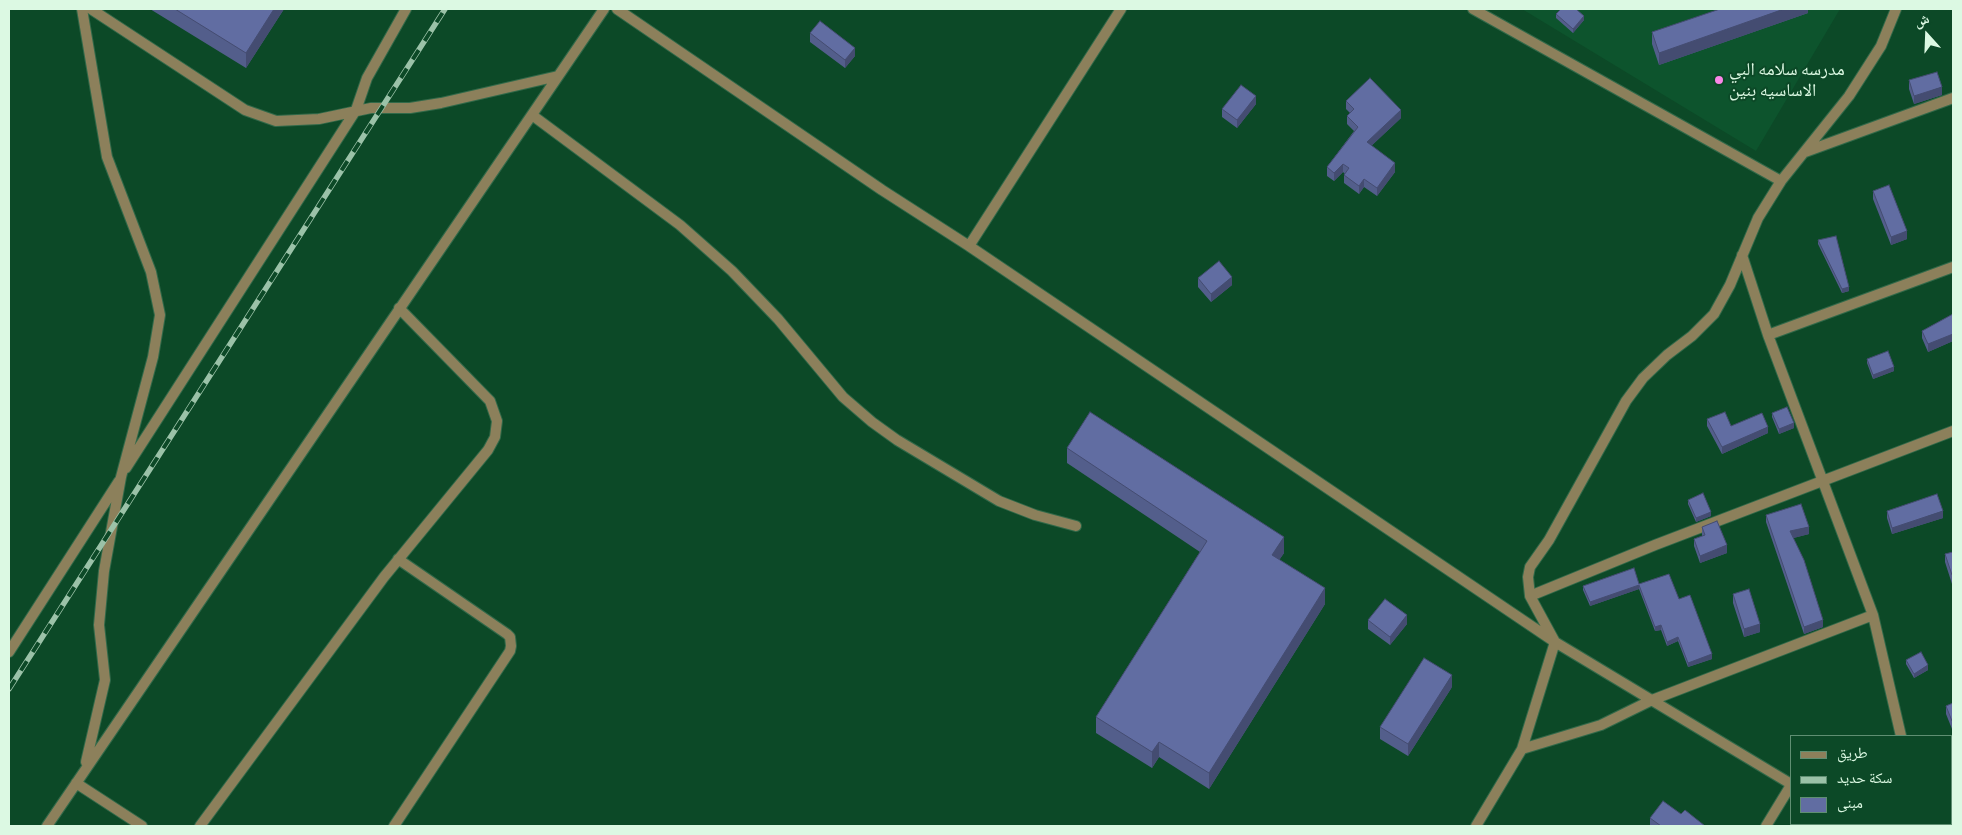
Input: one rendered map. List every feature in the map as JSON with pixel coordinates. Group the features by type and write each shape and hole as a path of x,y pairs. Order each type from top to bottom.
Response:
{"street":[{"path":"82,9 107,157 152,272 160,315 153,357 121,477 99,606 104,680 84,770"},
{"path":"91,9 245,110 276,120 297,122 356,110 410,108 441,103 558,76"},
{"path":"9,652 356,110 367,78 406,9"},
{"path":"46,826 604,9"},
{"path":"617,9 882,190 969,246 1555,642 1790,784"},
{"path":"969,246 1121,9"},
{"path":"1473,9 1781,181"},
{"path":"1476,826 1522,749 1555,642 1530,596 1528,577 1530,567 1549,540 1626,401 1643,378 1667,355 1692,336 1714,314 1730,285 1758,218 1781,181 1855,88 1881,46 1896,9"},
{"path":"1804,152 1953,98"},
{"path":"532,115 680,225 732,271 778,319 843,397 872,422 897,440 999,501 1035,515 1076,526"},
{"path":"1742,255 1768,335 1873,614 1901,735"},
{"path":"1768,335 1953,266"},
{"path":"200,826 398,559 488,450 495,437 497,421 490,401 399,308"},
{"path":"1530,596 1823,480 1953,431"},
{"path":"394,826 510,651 511,646 510,637 507,634 398,559"},
{"path":"1522,749 1601,725 1652,700 1873,614"},
{"path":"76,783 142,826"},
{"path":"1766,826 1790,787"}],"shaded area":[{"name":"مدرسه سلامه البي الاساسيه بنين","path":"1522,9 1840,9 1756,151"}],"building":[{"path":"175,9 274,9 246,53"},
{"path":"1561,9 1576,9 1584,16 1573,29 1556,14"},
{"path":"1720,9 1784,9 1659,53 1652,32"},
{"path":"820,21 855,48 845,60 810,33"},
{"path":"1937,72 1942,87 1914,96 1909,80"},
{"path":"1370,78 1401,110 1367,142 1395,163 1377,188 1364,179 1359,186 1344,175 1349,168 1343,164 1334,173 1327,167 1358,127 1347,116 1354,109 1346,101"},
{"path":"1241,85 1256,96 1237,120 1222,109"},
{"path":"1889,185 1907,231 1891,237 1873,191"},
{"path":"1836,236 1849,287 1842,289 1818,240"},
{"path":"1219,261 1232,277 1211,294 1198,278"},
{"path":"1953,314 1953,334 1928,344 1922,331"},
{"path":"1888,351 1894,367 1873,375 1867,359"},
{"path":"1787,407 1794,423 1779,429 1772,413"},
{"path":"1090,412 1284,537 1272,555 1325,588 1209,773 1159,742 1152,752 1096,717 1207,541 1067,448"},
{"path":"1725,412 1731,426 1762,413 1768,427 1722,447 1707,419"},
{"path":"1703,493 1711,512 1696,518 1688,500"},
{"path":"1937,494 1943,511 1892,528 1887,511"},
{"path":"1801,504 1809,527 1790,531 1804,560 1823,620 1804,627 1766,515"},
{"path":"1717,521 1727,545 1700,556 1694,539 1705,535 1702,527"},
{"path":"1953,552 1953,575 1952,575 1945,554"},
{"path":"1634,568 1639,584 1669,574 1679,599 1690,595 1712,654 1688,663 1678,637 1667,642 1661,625 1655,627 1639,585 1590,602 1583,586"},
{"path":"1749,589 1760,624 1744,629 1733,594"},
{"path":"1385,599 1407,615 1390,637 1368,620"},
{"path":"1921,652 1928,665 1914,674 1906,660"},
{"path":"1424,658 1452,675 1408,744 1380,727"},
{"path":"1953,703 1953,721 1952,721 1946,706"},
{"path":"1663,801 1681,814 1685,810 1705,826 1661,826 1650,818"}],"railway":[{"path":"9,689 445,9"}],"place":[{"name":"مدرسه سلامه البي الاساسيه بنين","path":"1719,80"}]}
